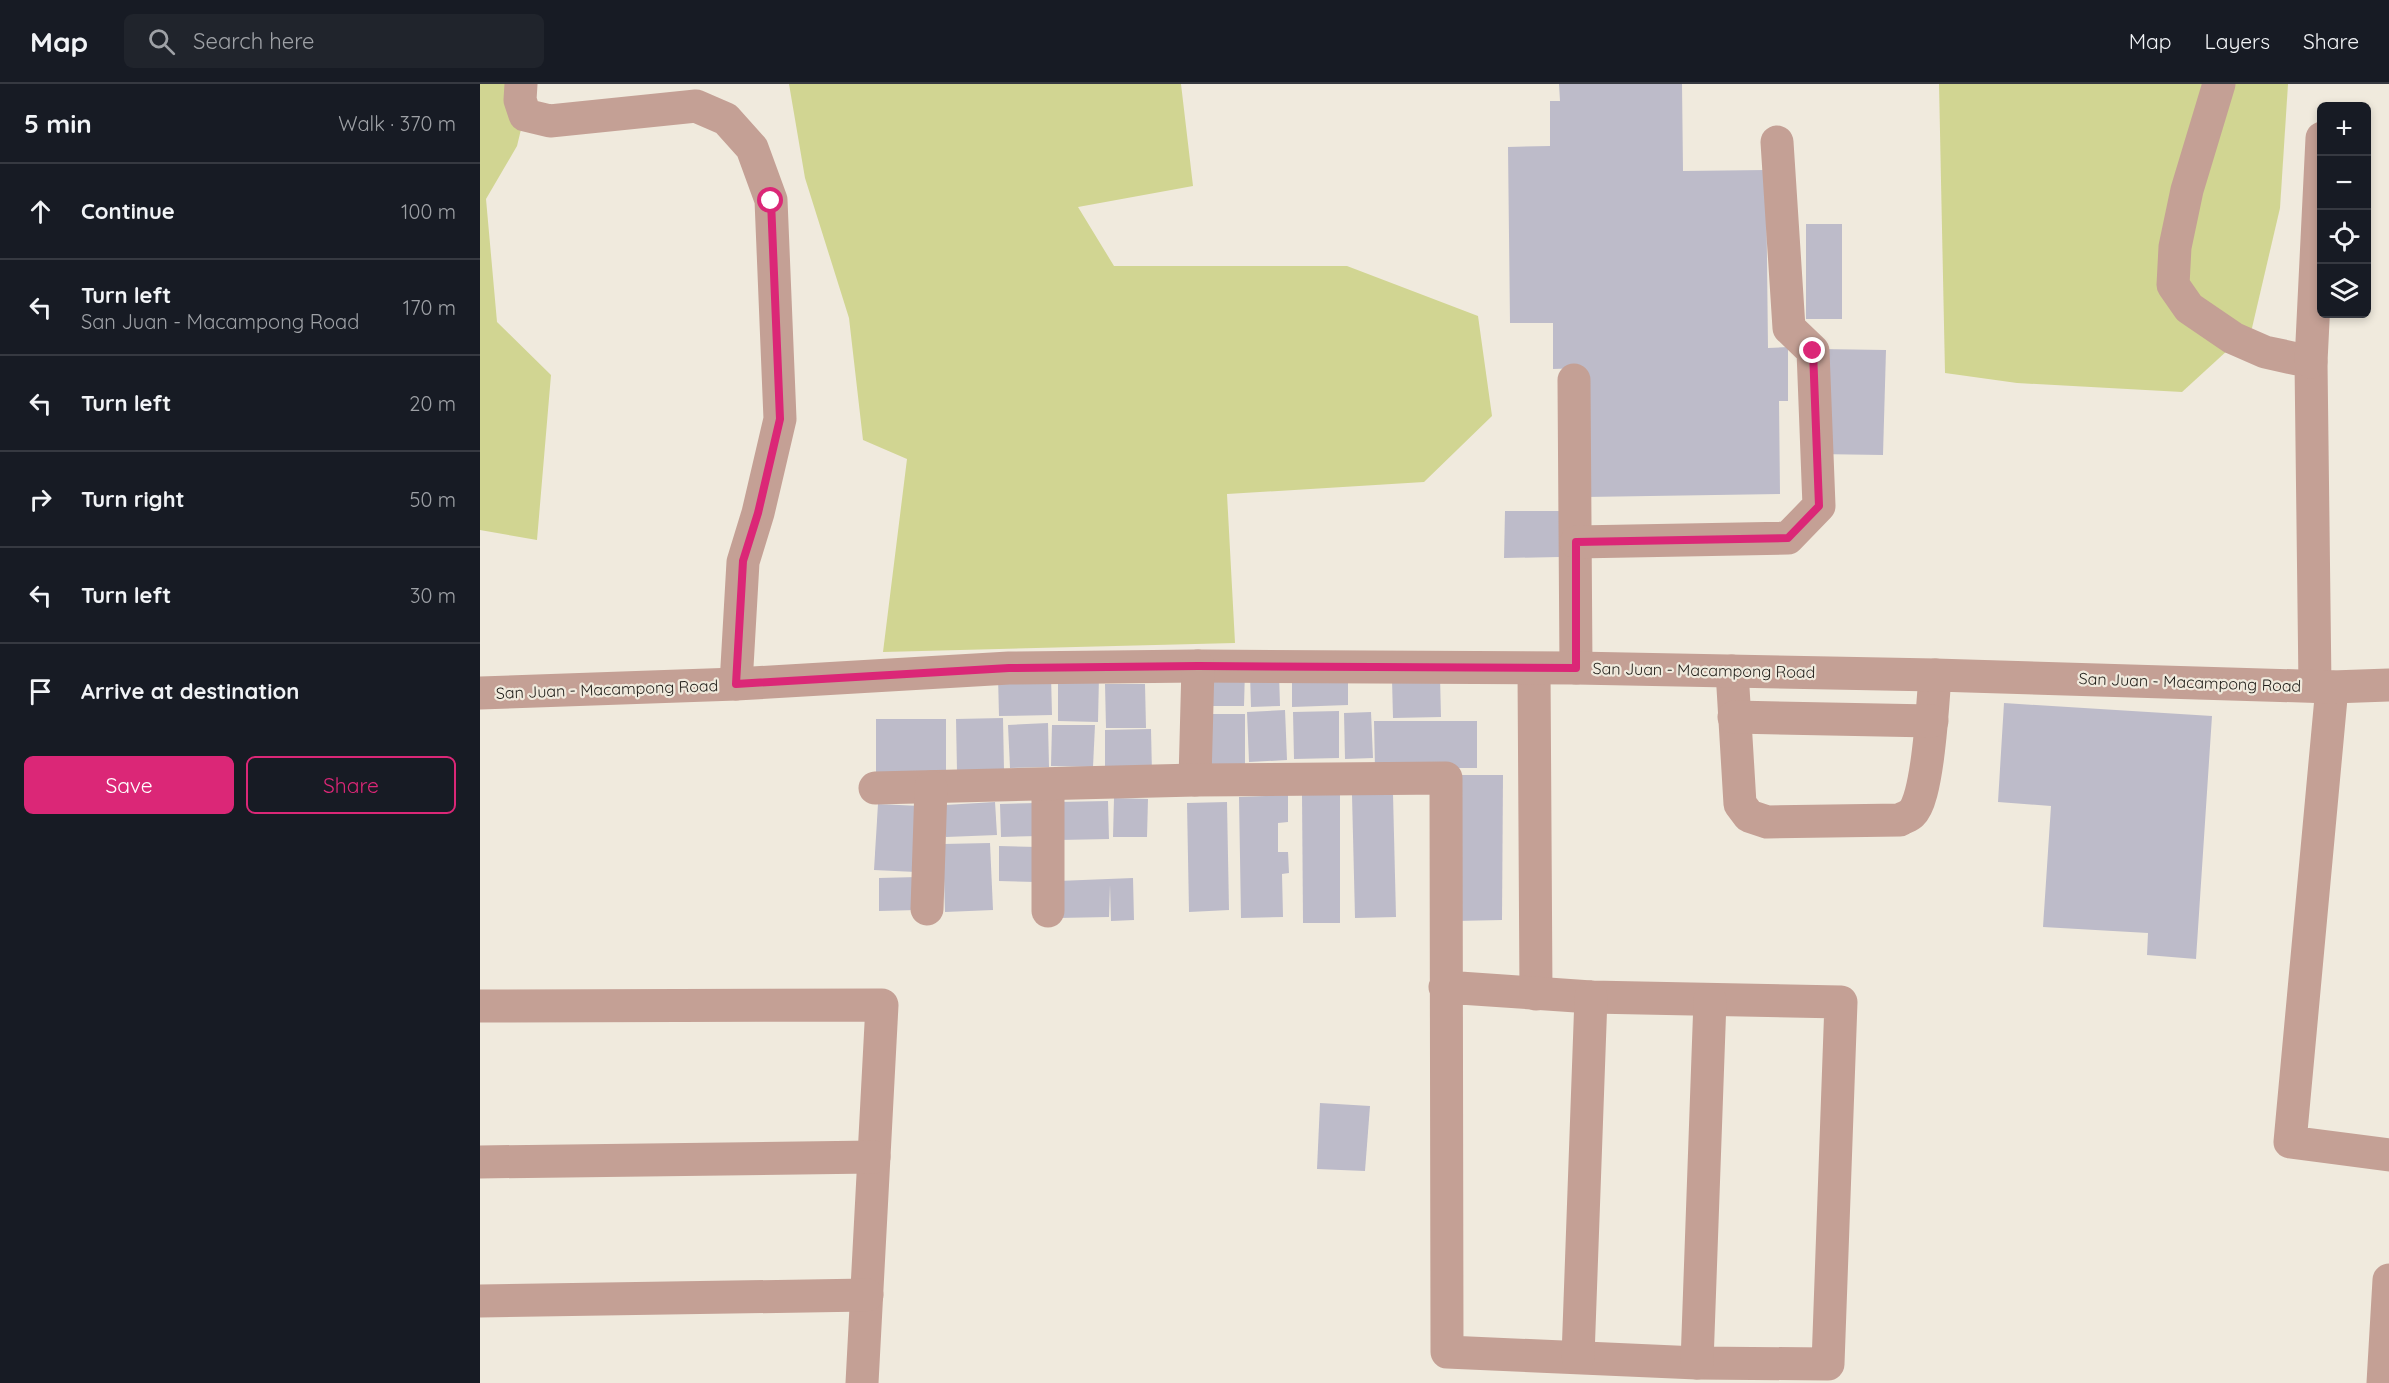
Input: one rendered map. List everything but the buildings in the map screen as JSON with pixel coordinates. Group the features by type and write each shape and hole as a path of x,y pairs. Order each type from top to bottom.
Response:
{"street":[{"path":"521,84 520,100 525,115 550,121 696,106 726,119 752,148 771,201 780,419 758,513 743,561 736,684"},
{"path":"2219,84 2187,190 2175,247 2173,285 2189,308 2233,338 2265,352 2311,362"},
{"path":"1576,542 1788,538 1819,506 1813,351 1789,328 1777,142"},
{"path":"2321,156 2311,362 2323,686 2290,1142 2389,1155"},
{"path":"1574,380 1576,668"},
{"path":"1195,780 1198,666"},
{"name":"San Juan - Macampong Road","path":"480,693 736,684 1009,668 1198,666 1576,668 2323,686 2389,685"},
{"path":"1534,669 1536,993"},
{"path":"1732,671 1740,804 1749,816 1767,822 1900,820 1912,813 1921,800 1932,721 1935,675"},
{"path":"1734,717 1932,721"},
{"path":"875,788 1195,780 1446,778 1445,987 1447,1352 1696,1363 1828,1364 1841,1002 1591,997 1445,987"},
{"path":"1048,785 1048,911"},
{"path":"927,909 931,787"},
{"path":"1578,1357 1591,997"},
{"path":"1696,1363 1710,1000"},
{"path":"480,1006 882,1005 862,1383"},
{"path":"480,1162 874,1157"},
{"path":"2383,1383 2389,1280"},
{"path":"480,1301 867,1295"}],"green space":[{"path":"480,84 532,84 517,146 486,199 497,322 551,375 537,540 480,530"},
{"path":"789,84 1181,84 1193,186 1078,207 1114,266 1347,266 1478,316 1492,416 1424,482 1227,494 1235,643 883,652 907,459 863,440 849,318 805,178"},
{"path":"1939,84 2288,84 2280,208 2252,328 2182,392 2017,383 1945,373"}],"route":[{"path":"771,201 780,419 758,513 743,561 736,684 1009,668 1198,666 1576,668 1576,542 1788,538 1819,506 1813,351"}]}
